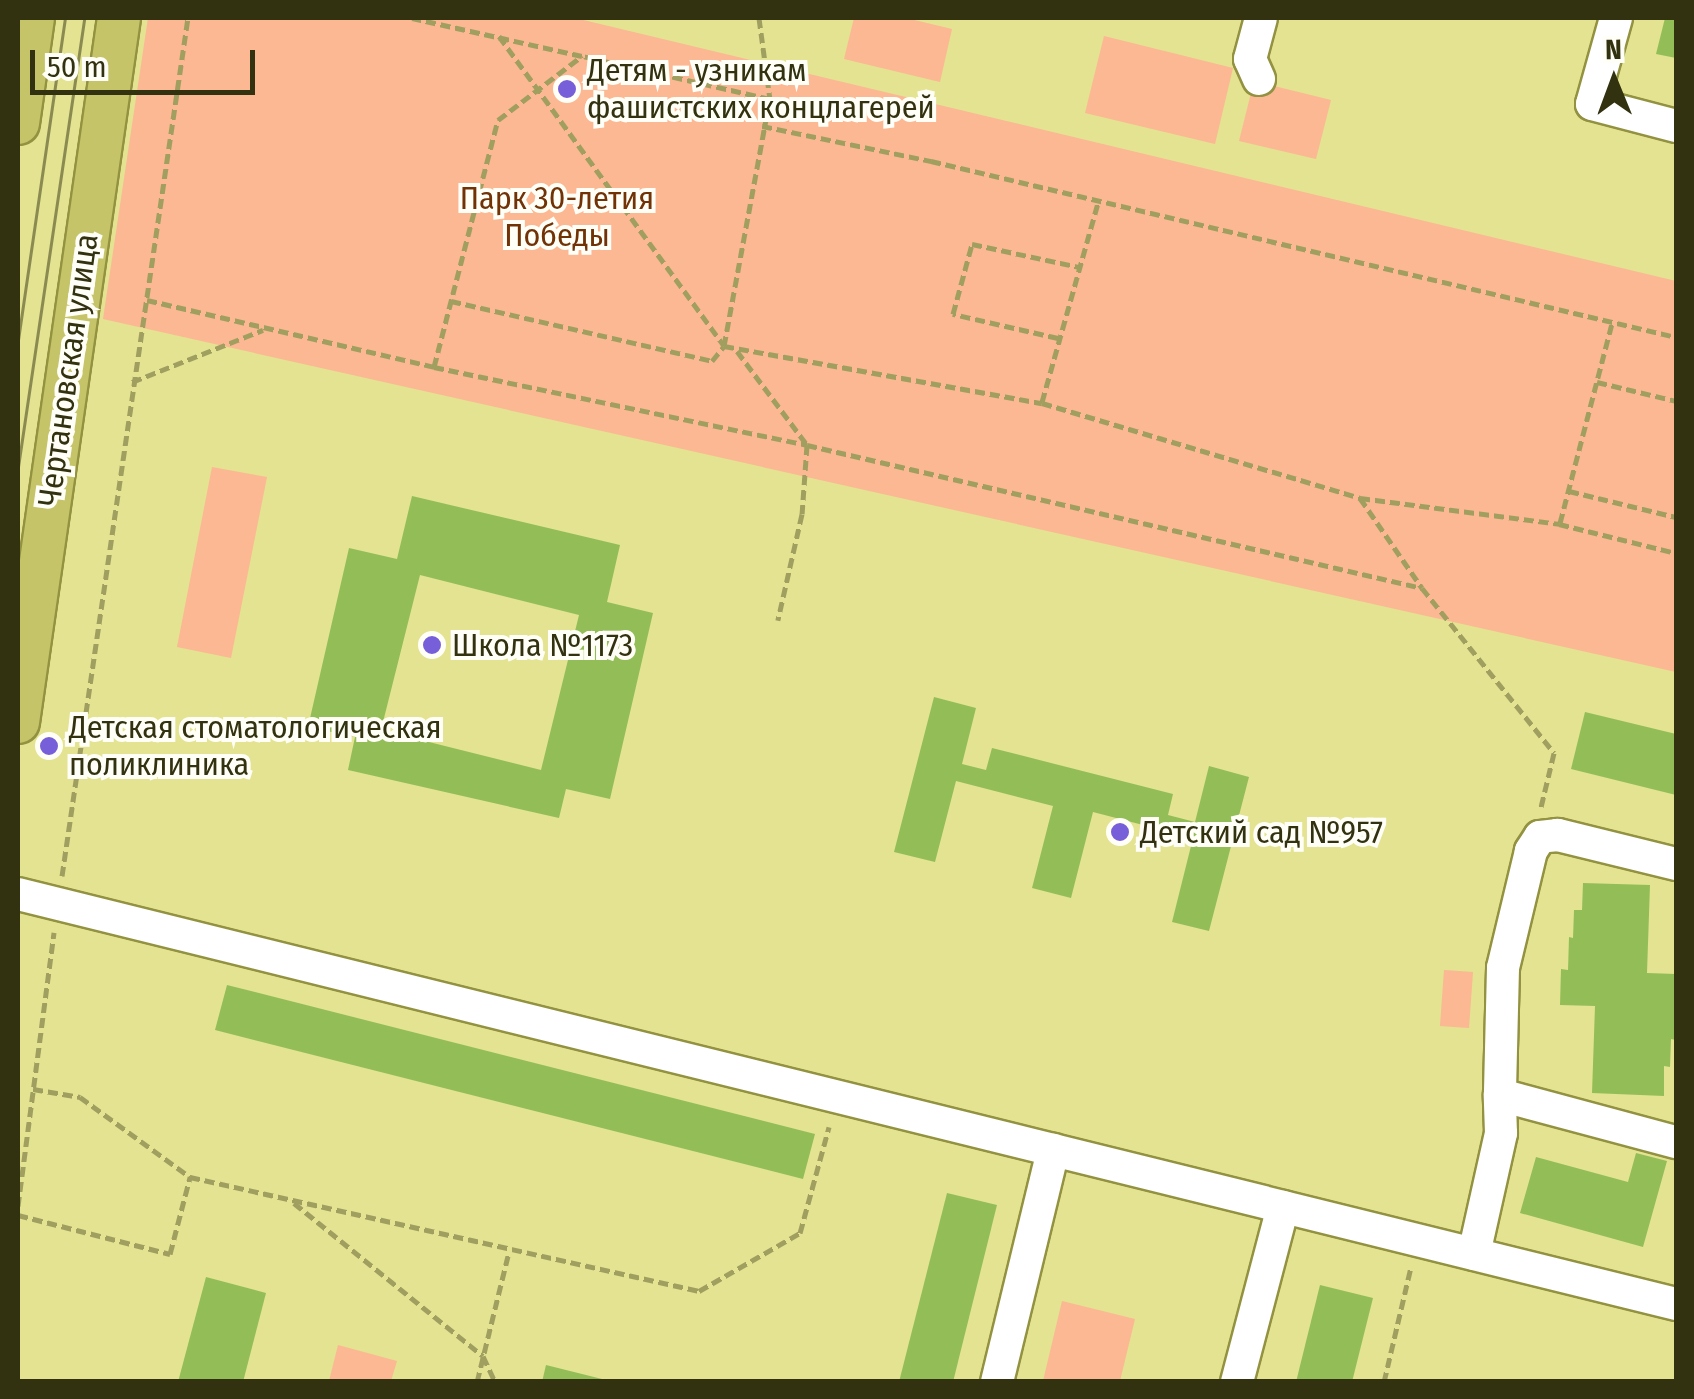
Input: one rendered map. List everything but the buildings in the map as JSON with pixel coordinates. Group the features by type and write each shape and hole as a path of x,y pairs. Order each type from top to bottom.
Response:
{"main road":[{"path":"18,123 33,18"},
{"name":"Чертановская улица","path":"18,722 112,25"}],"lane":[{"path":"1247,68 1261,18"},
{"path":"1616,18 1592,104 1676,126"},
{"path":"1474,1254 1501,1133 1503,968 1531,851 1540,837 1558,835 1676,864"},
{"path":"18,894 1676,1304"},
{"path":"1500,1095 1676,1142"},
{"path":"998,1382 1053,1150"},
{"path":"1237,1382 1283,1207"}],"path":[{"path":"18,1206 132,382 188,18"},
{"path":"412,18 770,99"},
{"path":"451,301 712,361 724,346 770,99 759,18"},
{"path":"499,36 724,346 1042,403 1360,498 1560,524 1676,552"},
{"path":"434,366 498,120 582,56"},
{"path":"762,126 1676,337"},
{"path":"1042,403 1098,203"},
{"path":"1058,338 953,314 972,244 1079,268"},
{"path":"147,300 807,446 1422,588"},
{"path":"1560,524 1612,323"},
{"path":"132,382 265,329"},
{"path":"735,349 807,446 802,514 778,620"},
{"path":"1596,382 1676,400"},
{"path":"1569,491 1676,517"},
{"path":"1360,498 1422,588 1554,754 1540,810 1540,837"},
{"path":"33,1089 80,1097 190,1177 510,1252 699,1290 800,1233 838,1096"},
{"path":"18,1215 170,1254 190,1177"},
{"path":"292,1201 483,1356 495,1382"},
{"path":"1384,1382 1417,1240"},
{"path":"477,1382 510,1252"}],"green space":[{"name":"Парк 30-летия Победы","path":"148,18 575,18 1676,281 1676,672 103,319"},
{"path":"854,18 906,18 952,29 940,82 844,59"},
{"path":"1104,36 1233,68 1215,144 1085,113"},
{"path":"1254,81 1331,100 1316,159 1239,141"},
{"path":"212,467 267,477 231,658 177,647"},
{"path":"1444,970 1473,972 1469,1028 1440,1026"},
{"path":"1062,1301 1135,1319 1120,1381 1043,1381"},
{"path":"338,1345 397,1361 391,1381 329,1381"}],"tram line":[{"path":"18,340 65,18"},
{"path":"18,467 84,18"}],"place":[{"name":"Детям - узникам фашистских концлагерей","path":"567,89"},
{"name":"Школа №1173","path":"432,645"},
{"name":"Детская стоматологическая поликлиника","path":"49,746"},
{"name":"Детский сад №957","path":"1120,832"}]}
